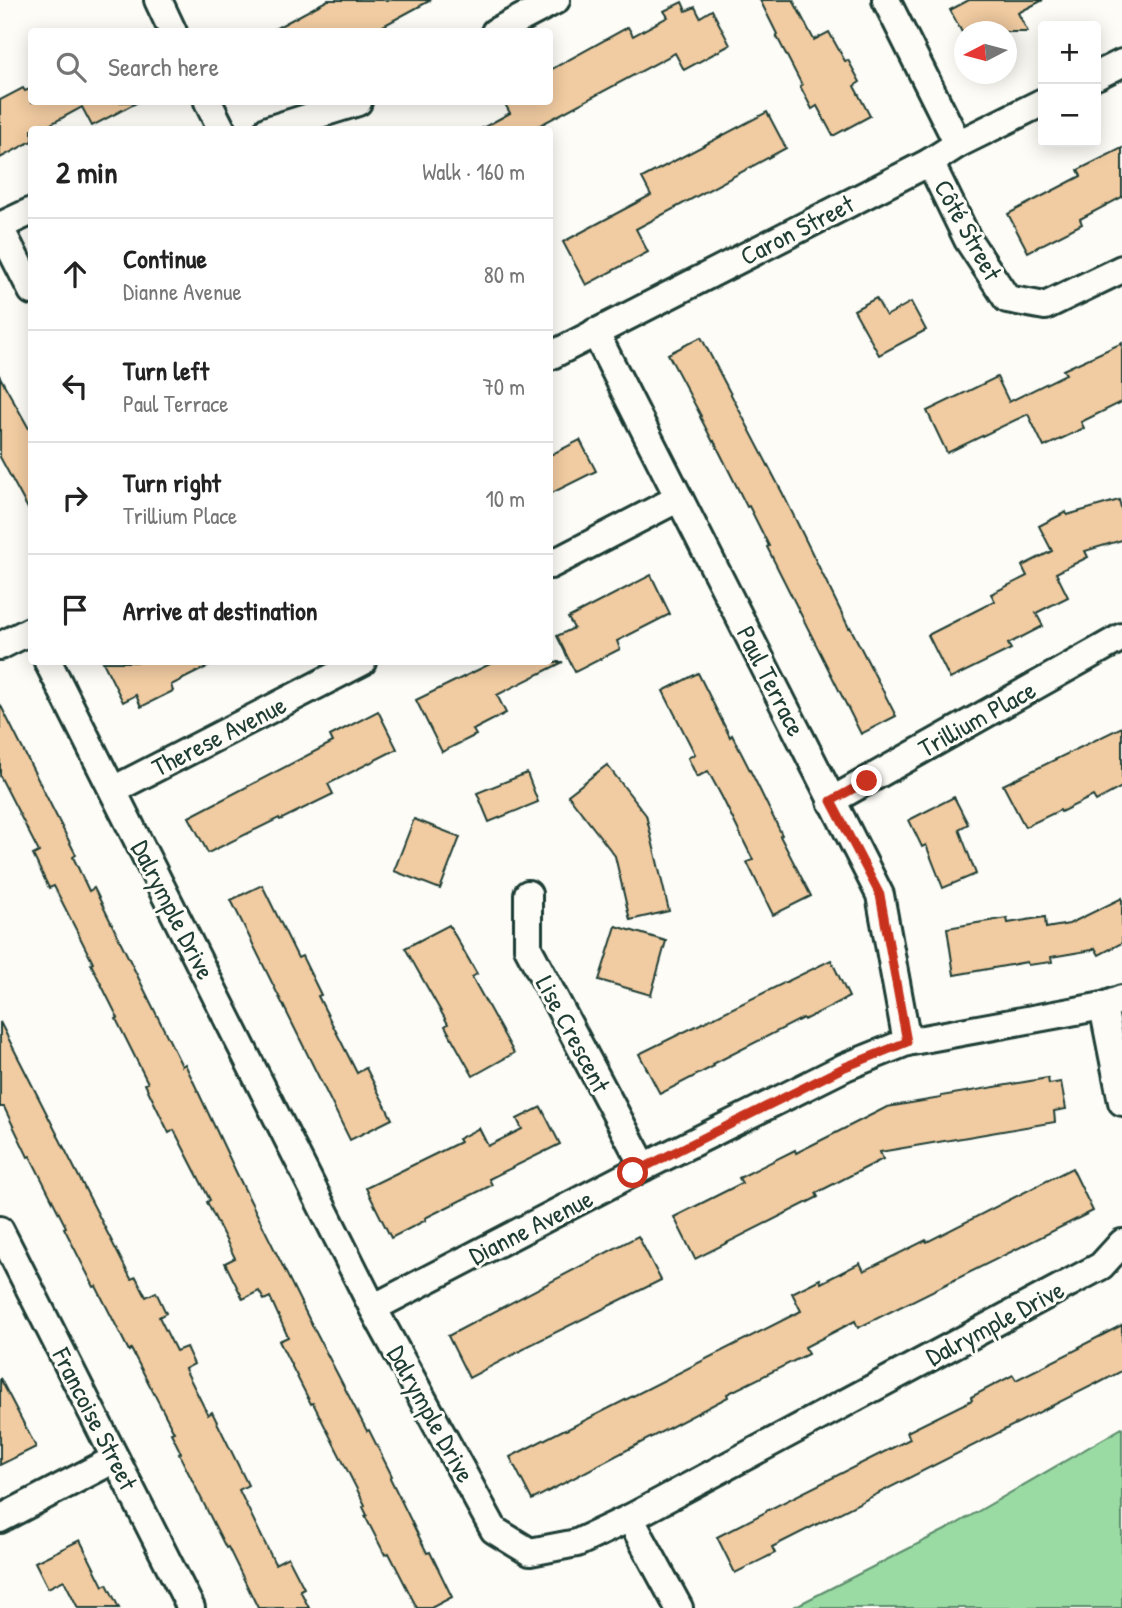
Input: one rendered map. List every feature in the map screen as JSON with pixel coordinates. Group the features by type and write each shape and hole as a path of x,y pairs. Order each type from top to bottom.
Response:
{"street":[{"path":"158,0 171,28"},
{"path":"503,28 556,0"},
{"path":"886,0 958,144"},
{"path":"1101,74 1122,63"},
{"name":"Caron Street","path":"553,354 1038,104"},
{"path":"210,105 220,126"},
{"path":"281,126 348,105"},
{"name":"Côté Street","path":"930,162 968,240 1007,299 1045,306 1122,269"},
{"path":"28,213 0,227 28,283"},
{"name":"Paul Terrace","path":"595,332 880,895 907,1042"},
{"path":"553,563 679,498"},
{"path":"0,646 28,632"},
{"name":"Trillium Place","path":"831,801 1122,637"},
{"name":"Dalrymple Drive","path":"50,665 373,1308 494,1530 530,1552 577,1543 631,1518 1101,1266 1122,1243"},
{"name":"Therese Avenue","path":"113,790 356,665"},
{"name":"Lise Crescent","path":"528,894 528,948 644,1167"},
{"path":"1112,1002 1122,1102"},
{"name":"Dianne Avenue","path":"373,1308 644,1167 845,1067 907,1042 1112,1002"},
{"name":"Francoise Street","path":"0,1230 191,1608"},
{"path":"0,1519 115,1459"},
{"path":"631,1518 679,1608"}],"green space":[{"path":"1122,1428 1122,1608 792,1608 951,1527"}],"building":[{"path":"328,0 431,0 379,28 276,28"},
{"path":"760,0 793,0 814,40 829,32 860,82 854,86 870,116 833,136 817,106 812,109"},
{"path":"969,0 1043,0 1018,13 1028,32 1017,32 1017,21 956,21 950,10"},
{"path":"682,2 686,11 695,7 700,17 712,10 730,45 684,70 675,53 538,126 486,126 510,113 506,105 553,105 553,68 628,27 633,36 668,17 664,11"},
{"path":"23,88 25,91 28,90 28,105 132,105 92,126 82,107 47,126 28,126 28,143 0,158 0,100"},
{"path":"767,112 786,148 636,229 648,252 586,285 563,242 651,195 642,178"},
{"path":"1122,148 1122,197 1080,219 1082,224 1028,252 1008,214 1081,176 1078,170"},
{"path":"876,298 886,316 911,302 926,330 879,355 854,310"},
{"path":"701,337 896,716 861,734 749,506 747,507 668,354"},
{"path":"1122,343 1122,402 1081,422 1084,428 1044,447 1028,414 947,453 927,411 997,377 1009,402 1066,374 1063,370"},
{"path":"0,377 28,427 28,509 0,457"},
{"path":"580,440 596,471 553,492 553,454"},
{"path":"1119,500 1122,511 1122,540 1085,551 1088,557 1056,573 1068,597 1036,613 1043,626 1008,644 1011,649 950,679 928,635 995,601 991,594 1027,576 1022,566 1052,551 1039,526 1066,512 1067,515"},
{"path":"651,575 670,614 617,641 620,649 575,672 557,636 574,628 568,618"},
{"path":"553,662 563,662 497,695 506,713 473,730 476,735 442,752 416,700 488,665 553,665"},
{"path":"104,665 211,665 171,685 173,691 141,707 136,695 123,702"},
{"path":"698,673 755,780 811,896 773,915 747,862 753,860 708,771 697,777 688,758 695,754 663,691"},
{"path":"0,704 76,855 73,857 89,891 94,888 182,1066 185,1064 312,1325 367,1431 369,1430 427,1553 430,1552 452,1597 431,1608 417,1608 389,1553 385,1555 365,1516 365,1505 279,1341 288,1337 270,1297 264,1300 259,1291 243,1299 225,1263 235,1258 207,1202 210,1200 174,1130 169,1133 91,964 93,963 54,886 49,888 33,855 39,852 0,776"},
{"path":"378,711 397,749 328,784 333,794 208,853 189,817 333,742 330,736"},
{"path":"1122,727 1122,787 1096,801 1093,796 1025,827 1003,785"},
{"path":"607,765 646,815 669,911 630,920 615,856 568,795"},
{"path":"527,773 538,802 489,822 477,793"},
{"path":"954,797 968,824 959,829 976,874 943,888 926,845 922,847 909,820"},
{"path":"414,819 460,837 440,889 394,871"},
{"path":"262,885 298,958 302,956 321,995 318,996 357,1073 366,1068 392,1119 350,1140 231,900"},
{"path":"1122,898 1122,943 1099,955 1095,948 1051,957 1052,962 1028,965 1027,962 954,975 947,928 1007,918 1008,923 1045,917 1046,928 1069,924"},
{"path":"449,925 477,974 472,977 514,1053 473,1076 445,1026 448,1024 405,948"},
{"path":"616,926 666,941 651,995 599,980"},
{"path":"831,960 849,997 713,1064 714,1066 660,1094 639,1054"},
{"path":"0,1022 131,1279 136,1277 146,1297 156,1292 166,1313 159,1317 176,1351 186,1347 194,1364 185,1369 208,1415 212,1412 248,1485 239,1490 275,1564 288,1557 304,1588 300,1590 309,1608 258,1608 228,1547 226,1548 179,1454 181,1453 171,1433 174,1432 131,1349 129,1351 96,1286 94,1287 4,1107 0,1107"},
{"path":"1048,1078 1049,1084 1061,1082 1066,1109 1054,1111 1055,1122 880,1152 883,1159 816,1193 818,1197 695,1259 674,1217 742,1183 739,1178 795,1150 796,1153 887,1107"},
{"path":"541,1107 560,1144 489,1179 492,1185 391,1238 366,1188 460,1142 458,1139 479,1128 488,1146 522,1129 517,1119"},
{"path":"1072,1168 1093,1211 858,1328 855,1321 805,1347 808,1354 727,1394 728,1397 532,1500 510,1457 801,1311 792,1293 820,1279 821,1283 860,1263 864,1271"},
{"path":"638,1236 661,1280 469,1378 448,1336"},
{"path":"1122,1325 1122,1371 772,1547 775,1553 735,1573 717,1537 910,1439 907,1432 972,1400 971,1397 1013,1375 1016,1380"},
{"path":"0,1378 36,1447 0,1465"},
{"path":"80,1540 103,1586 107,1584 119,1608 78,1608 64,1580 48,1588 35,1562"}],"route":[{"path":"633,1173 845,1067 907,1042 880,895 831,801 867,781"}]}
